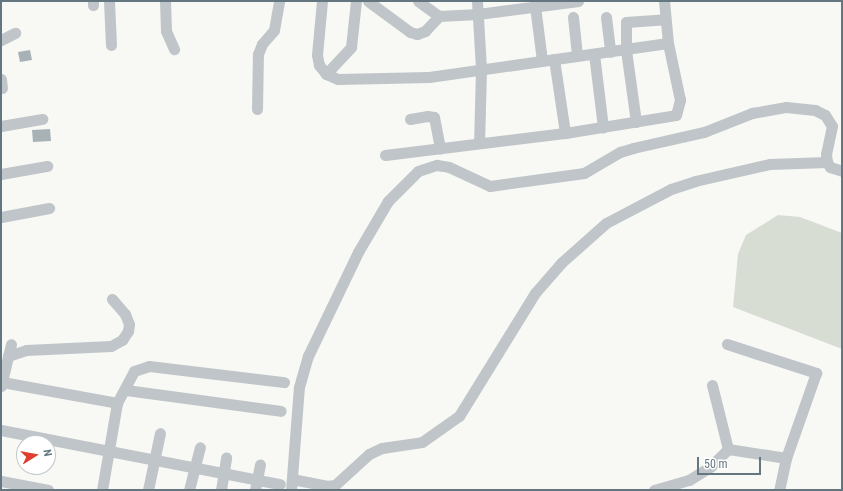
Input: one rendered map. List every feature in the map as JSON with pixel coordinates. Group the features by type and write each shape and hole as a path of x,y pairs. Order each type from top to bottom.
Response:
{"street":[{"path":"109,1 111,45"},
{"path":"165,1 166,31 174,49"},
{"path":"257,109 258,54 262,44 274,30 279,1"},
{"path":"322,1 317,55 319,65 326,74 338,79 429,77 668,43"},
{"path":"326,74 351,47 356,1"},
{"path":"368,1 410,32 418,34 425,31 439,16"},
{"path":"418,1 439,16 478,14 578,1"},
{"path":"477,1 481,69 479,143"},
{"path":"385,155 565,133 671,117 679,111 680,100 668,43 664,1"},
{"path":"535,6 542,60"},
{"path":"573,16 577,56"},
{"path":"606,17 610,52"},
{"path":"636,122 626,50 626,22 665,18"},
{"path":"1,40 15,33"},
{"path":"594,54 603,127"},
{"path":"554,59 565,133"},
{"path":"291,490 294,426 298,387 308,356 358,252 388,202 418,171 437,165 449,167 479,183 490,186 584,173 620,152 704,132 770,108 799,108 815,110 825,115 832,126 827,162 830,166 842,171"},
{"path":"410,119 427,116 434,117 440,148"},
{"path":"1,126 42,119"},
{"path":"292,479 329,488 344,479 368,454 382,448 422,442 459,416 535,294 561,263 606,224 671,189 695,181 770,164 827,162"},
{"path":"1,174 47,166"},
{"path":"1,218 49,208"},
{"path":"8,356 26,350 110,346 122,340 128,331 128,324 125,314 112,298"},
{"path":"11,344 2,384 117,403"},
{"path":"727,344 816,373 786,458 779,490"},
{"path":"102,490 117,403 126,390 134,371 149,366 284,382"},
{"path":"712,385 728,449"},
{"path":"126,390 281,411"},
{"path":"1,430 108,452 223,473 256,485 280,484"},
{"path":"148,490 160,433"},
{"path":"189,490 200,446"},
{"path":"728,449 786,458"},
{"path":"654,490 678,487 711,466 728,449"},
{"path":"221,490 226,457"},
{"path":"256,485 260,464"},
{"path":"1,481 48,490"}],"shaded area":[{"path":"778,215 800,217 842,233 842,349 733,307 738,254 746,235"}],"building":[{"path":"30,50 32,60 20,62 18,52"},
{"path":"50,129 51,141 33,142 32,130"}]}
